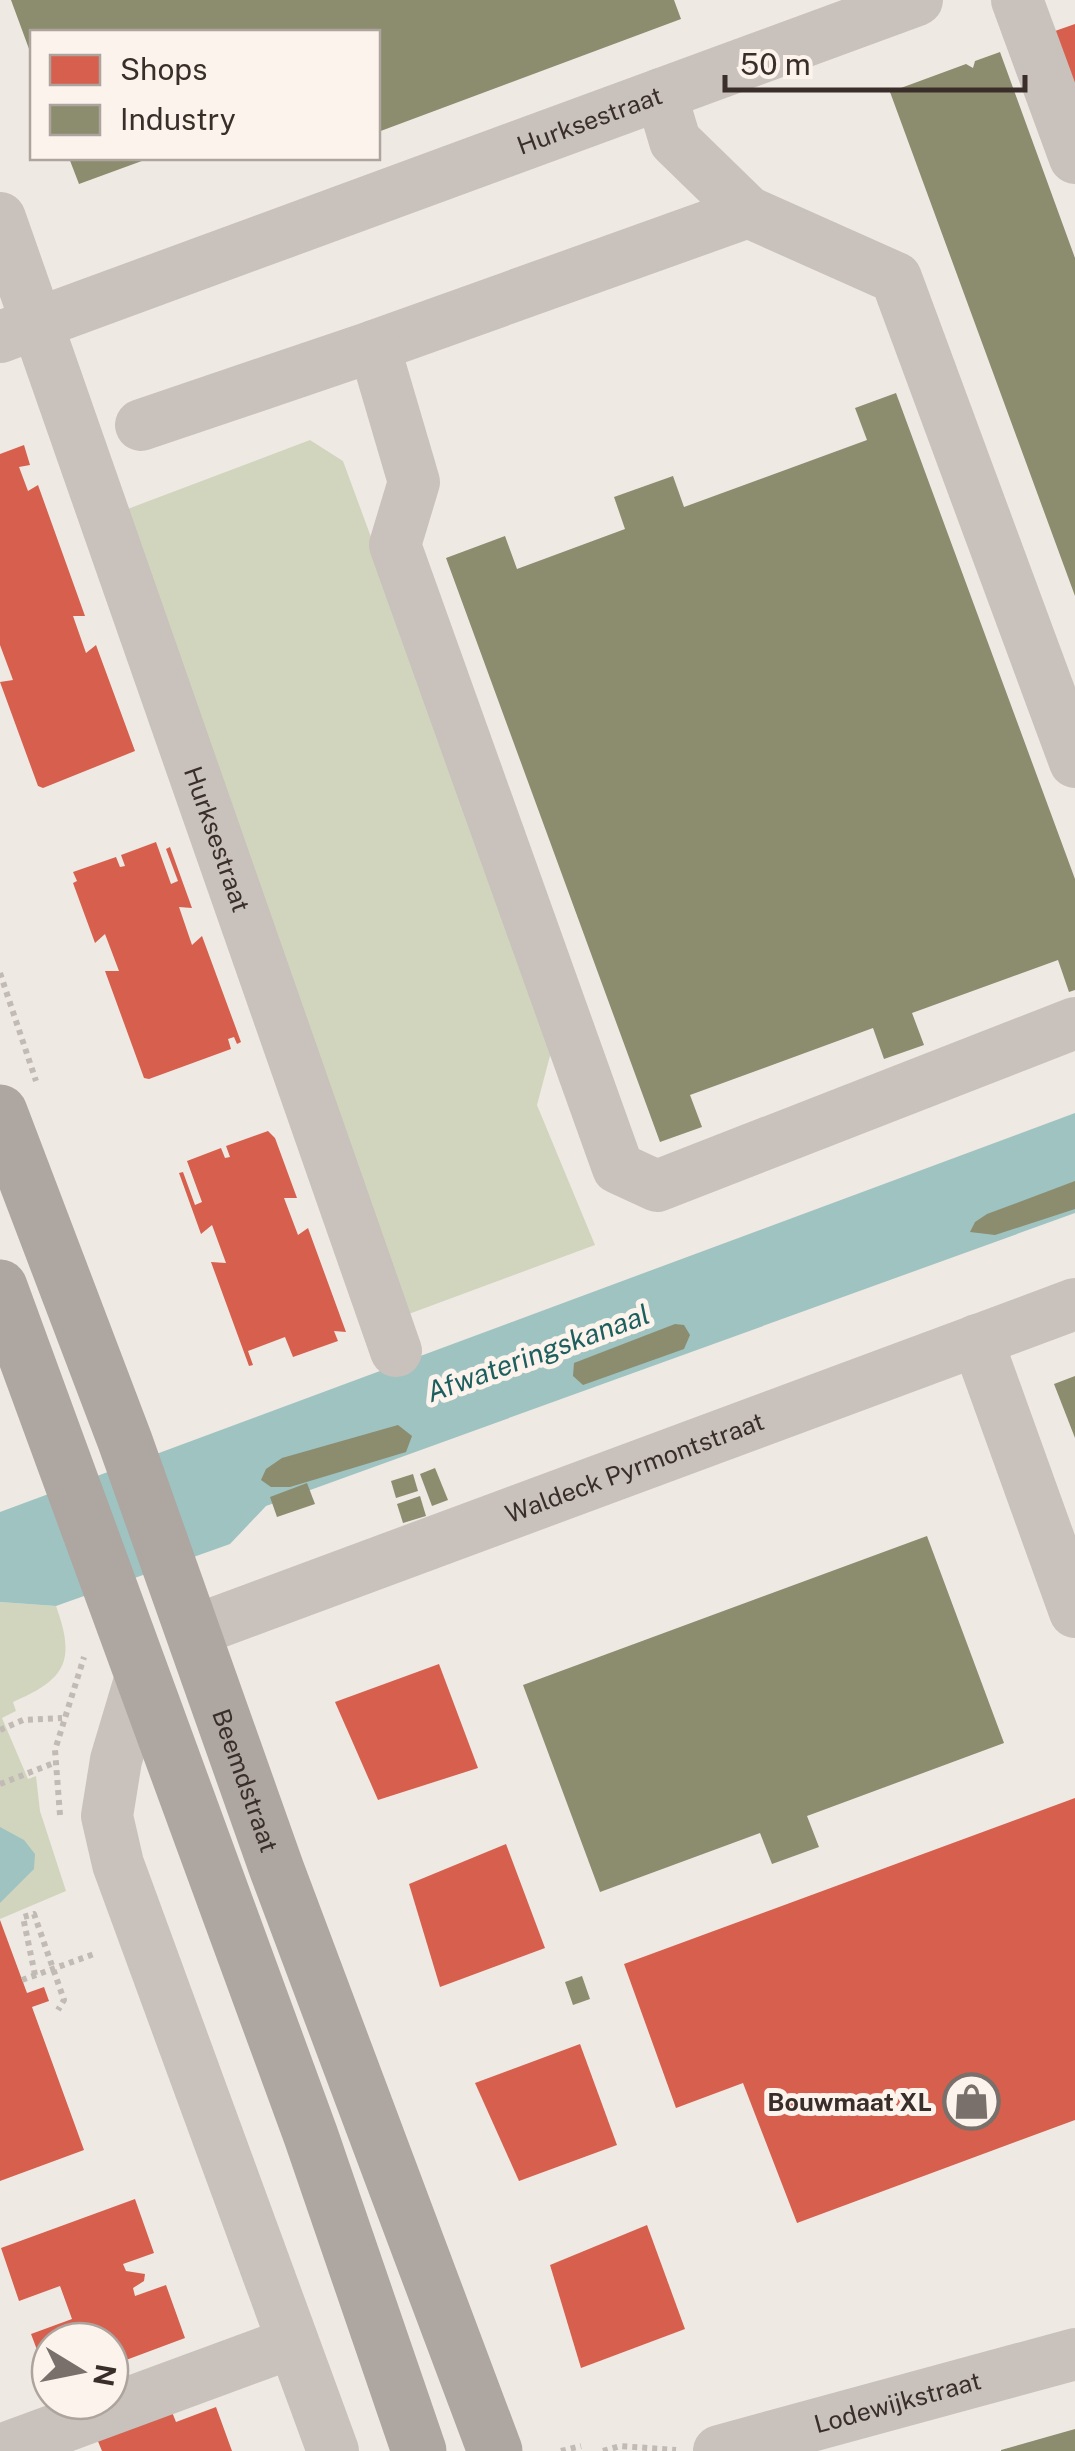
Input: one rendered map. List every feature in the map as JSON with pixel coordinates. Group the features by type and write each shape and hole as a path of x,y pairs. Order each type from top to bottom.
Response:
{"main road":[{"name":"Beemdstraat","path":"0,1112 125,1440 277,1870 495,2451"},
{"path":"0,1287 311,2136 419,2451"}],"street":[{"name":"Hurksestraat","path":"396,1351 18,331 917,0"},
{"path":"1017,0 1075,158"},
{"path":"662,94 676,141 748,212 896,278 1075,762"},
{"path":"141,425 748,212"},
{"path":"0,218 18,331"},
{"path":"374,346 414,482 396,544 618,1168 657,1186 1075,1023"},
{"name":"Waldeck Pyrmontstraat","path":"194,1632 1075,1304"},
{"path":"977,1340 1075,1612"},
{"path":"142,1673 116,1760 107,1816 118,1864 332,2451"},
{"path":"130,2370 286,2327"},
{"path":"3,2432 286,2327"},
{"name":"Lodewijkstraat","path":"719,2451 1075,2354"},
{"path":"3,2432 30,2412"}],"path":[{"path":"0,1784 54,1763 62,1718 85,1654"},
{"path":"0,1730 23,1720 62,1718"},
{"path":"35,1975 23,1917 34,1914 64,2000 58,2010"},
{"path":"22,1980 94,1954"},
{"path":"562,2451 581,2446"},
{"path":"603,2451 620,2446 682,2451"}],"green space":[{"path":"310,440 343,461 555,1037 537,1105 595,1245 398,1318 109,516"},
{"path":"0,1602 56,1606 62,1625 62,1666 45,1685 13,1702 16,1711 2,1718 28,1779 36,1776 40,1811 66,1891 0,1919"}],"water":[{"name":"Afwateringskanaal","path":"1075,1113 1075,1213 266,1506 230,1544 56,1606 0,1602 0,1512"},
{"path":"0,1827 24,1840 35,1854 34,1869 0,1903"}],"building: Shops":[{"path":"1075,24 1075,85 1055,31"},
{"path":"24,445 30,465 19,467 28,491 38,485 85,616 73,616 86,653 96,645 135,751 43,788 38,786 0,682 13,680 0,645 0,454"},
{"path":"156,842 171,884 178,881 166,849 170,847 192,908 179,907 192,945 202,936 241,1042 237,1044 234,1037 228,1039 231,1049 149,1079 144,1078 105,971 119,971 105,934 95,943 73,883 77,881 73,872 116,857 120,867 125,866 121,855"},
{"path":"268,1131 275,1138 297,1198 284,1198 298,1235 308,1228 346,1332 334,1331 338,1341 293,1357 285,1337 248,1351 253,1365 249,1366 211,1262 226,1263 212,1225 201,1234 179,1173 183,1172 195,1205 202,1202 187,1161 221,1148 225,1158 230,1157 226,1146"},
{"path":"439,1664 478,1768 378,1800 335,1702"},
{"path":"1075,1798 1075,2120 797,2223 743,2083 676,2108 624,1964"},
{"path":"506,1844 545,1948 440,1987 409,1884"},
{"path":"0,1920 27,1993 44,1987 49,2001 32,2007 84,2150 0,2181"},
{"path":"580,2044 617,2145 519,2181 475,2083"},
{"path":"135,2199 154,2253 123,2264 126,2271 145,2274 144,2281 133,2288 135,2296 166,2285 185,2338 130,2359 130,2321 67,2321 72,2319 60,2286 19,2301 1,2248"},
{"path":"647,2225 685,2329 581,2368 550,2265"},
{"path":"216,2407 232,2451 102,2451 97,2439 172,2412 176,2422"}],"building: Industry":[{"path":"11,0 674,0 681,19 380,131 380,30 30,30 30,52"},
{"path":"1000,52 1075,258 1075,596 890,92 966,64 973,68 975,61"},
{"path":"70,160 145,160 79,184"},
{"path":"896,393 1075,879 1075,990 1069,992 1058,960 912,1013 924,1045 884,1059 873,1028 690,1095 702,1127 660,1142 446,558 505,536 517,569 625,529 614,497 673,476 684,507 867,440 855,408"},
{"path":"1075,1181 1075,1209 995,1235 970,1232 975,1222 987,1214"},
{"path":"675,1324 684,1325 690,1335 684,1349 583,1385 573,1376 574,1363"},
{"path":"1075,1376 1075,1438 1054,1384"},
{"path":"398,1425 412,1436 406,1452 290,1487 271,1487 261,1480 266,1469 282,1458"},
{"path":"435,1468 448,1500 432,1506 420,1474"},
{"path":"413,1474 418,1491 396,1498 391,1481"},
{"path":"307,1483 315,1504 277,1517 270,1497"},
{"path":"420,1496 426,1516 403,1523 397,1504"},
{"path":"927,1536 1004,1743 807,1816 819,1847 772,1864 760,1833 600,1892 523,1685"},
{"path":"582,1976 590,1999 573,2005 565,1982"},
{"path":"1075,2429 1075,2451 1001,2451 1001,2450"}],"place":[{"name":"Bouwmaat XL","path":"971,2102"}]}
